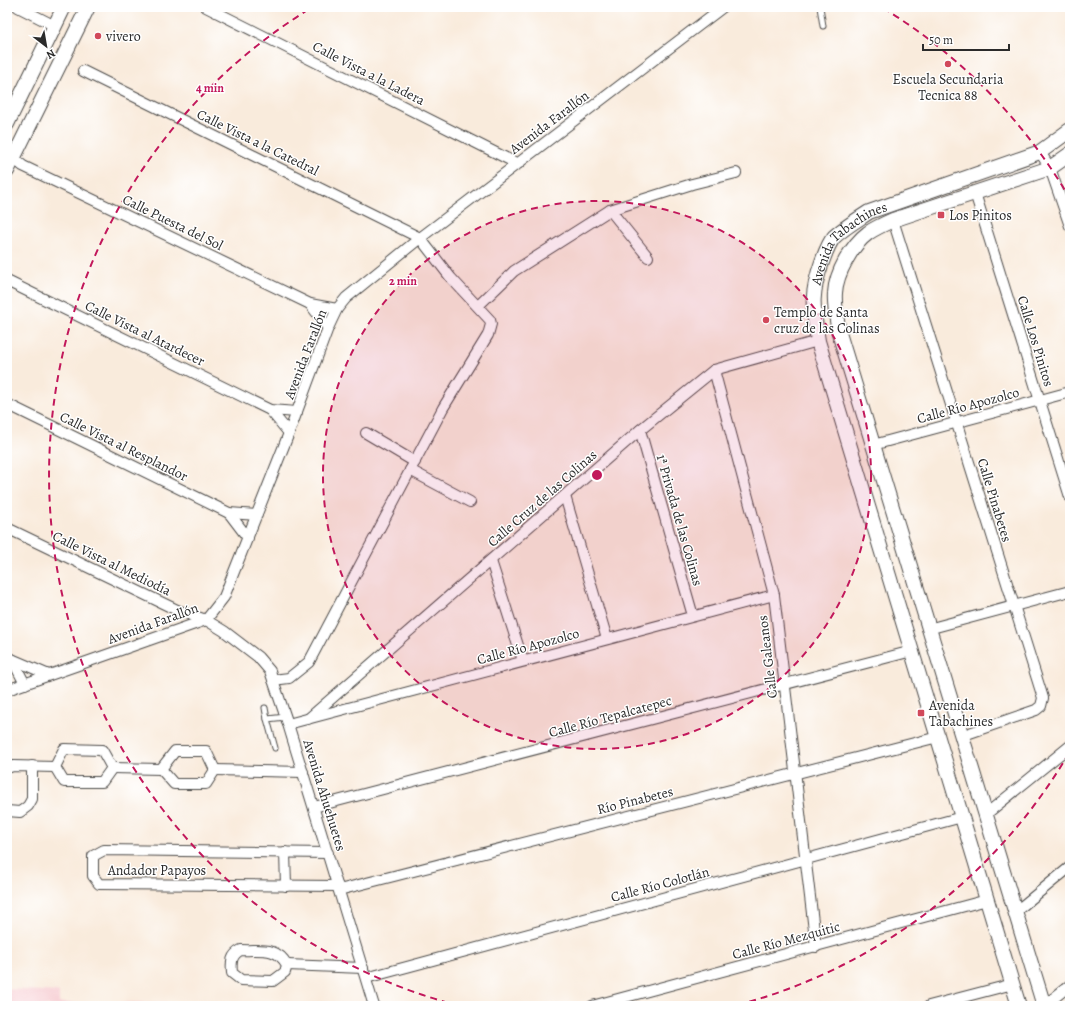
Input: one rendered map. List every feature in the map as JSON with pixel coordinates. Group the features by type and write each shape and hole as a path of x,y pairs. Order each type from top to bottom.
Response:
{"street":[{"path":"18,7 55,26"},
{"path":"7,124 64,7"},
{"path":"11,163 88,7"},
{"name":"Calle Vista a la Ladera","path":"206,7 518,164"},
{"name":"Avenida Farallón","path":"7,690 206,620 224,597 289,433 328,328 337,309 346,298 420,238 723,7"},
{"name":"Calle Vista a la Catedral","path":"83,71 420,238"},
{"name":"Avenida Tabachines","path":"1019,1006 818,341 812,304 813,290 825,252 833,239 846,227 870,212 1040,152 1070,130"},
{"path":"1040,152 1050,168 1070,226"},
{"name":"Avenida Tabachines","path":"1044,1006 928,630 840,333 835,305 835,291 839,276 855,248 866,234 893,220 1050,168 1070,154"},
{"name":"Calle Puesta del Sol","path":"11,163 310,304 337,309"},
{"path":"478,306 514,272 610,210 692,184 736,173"},
{"name":"Calle Los Pinitos","path":"975,193 1070,497"},
{"path":"610,210 648,257"},
{"name":"Calle Pinabetes","path":"893,220 957,423 1012,606 1043,698 1041,706 1036,710 961,736"},
{"path":"273,680 289,678 309,662 443,408 488,335 491,324 490,320 451,278 420,238"},
{"name":"Calle Vista al Atardecer","path":"7,281 270,410 297,412"},
{"name":"Calle Puesta del Sol","path":"310,304 328,328"},
{"name":"Calle Cruz de las Colinas","path":"308,719 640,430 714,370 818,341"},
{"name":"Calle Galeanos","path":"714,370 774,595 816,946"},
{"name":"Calle Río Apozolco","path":"873,445 1070,392"},
{"name":"Calle Vista al Resplandor","path":"7,404 228,514 248,538"},
{"name":"Calle Vista al Atardecer","path":"270,410 289,433"},
{"name":"1ª Privada de las Colinas","path":"640,430 693,616"},
{"path":"366,433 412,466 470,502"},
{"path":"565,496 607,639"},
{"name":"Calle Vista al Resplandor","path":"228,514 257,515"},
{"name":"Calle Vista al Mediodía","path":"7,528 177,610 206,620"},
{"path":"491,561 523,661"},
{"path":"928,630 1070,591"},
{"name":"Calle Río Apozolco","path":"287,720 308,719 774,595"},
{"name":"Avenida Ahuehuetes","path":"206,620 224,631 258,657 270,672 287,720 374,1006"},
{"name":"Calle Río Tepalcatepec","path":"314,807 912,652"},
{"path":"9,658 49,675"},
{"path":"9,658 25,684"},
{"name":"Río Pinabetes","path":"338,888 938,737"},
{"path":"985,815 1070,746"},
{"path":"55,767 64,750 102,750 112,768"},
{"path":"160,769 175,751 206,751 214,770"},
{"path":"7,768 13,766 55,767"},
{"path":"7,811 20,812 32,799 32,766"},
{"path":"55,767 64,782 102,782 112,768"},
{"path":"112,768 160,769 174,784 206,784 214,770"},
{"path":"214,770 303,772"},
{"name":"Calle Río Colotlán","path":"287,965 364,973 962,817"},
{"name":"Andador Papayos","path":"328,853 104,850 93,856 93,876 99,884 338,888"},
{"path":"284,852 286,886"},
{"path":"1015,912 1070,867"},
{"name":"Calle Río Mezquitic","path":"592,1006 987,900"},
{"path":"241,950 275,952 283,957 287,965 285,972 273,981 241,980 232,973 232,958 236,952 241,950"},
{"path":"929,1006 1013,984"},
{"path":"1044,1006 1070,985"}],"lane":[{"path":"820,7 823,26"},
{"path":"265,708 275,748"},
{"path":"267,719 287,720"}],"shaded area":[{"path":"7,989 59,992 59,1003 167,1002 166,1006 7,1006"}],"place":[{"name":"vivero","path":"98,36"},
{"name":"Escuela Secundaria Tecnica 88","path":"948,64"},
{"name":"Los Pinitos","path":"941,215"},
{"name":"Templo de Santa cruz de las Colinas","path":"766,320"},
{"name":"Avenida Tabachines","path":"921,713"}]}
